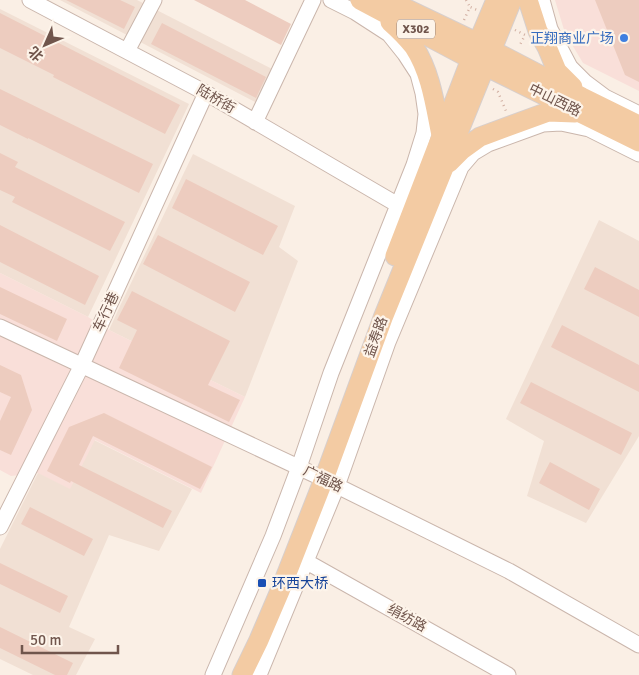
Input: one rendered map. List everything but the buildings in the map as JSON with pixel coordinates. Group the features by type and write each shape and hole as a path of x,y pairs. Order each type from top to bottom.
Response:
{"main road":[{"path":"392,0 408,3 420,0"},
{"name":"益寿路","path":"228,675 251,629 318,476 445,167 482,55 496,0"},
{"name":"益寿路","path":"242,675 280,591 372,312 441,136 512,0"},
{"path":"445,167 462,150 488,134 548,112 582,105 556,71 538,31 528,0"},
{"path":"374,2 414,47 426,71 441,136"},
{"name":"X302","path":"374,2 482,55"},
{"name":"中山西路","path":"482,55 582,105 639,142"},
{"name":"中山西路","path":"582,105 639,125"}],"street":[{"name":"陆桥街","path":"30,0 206,93 398,205"},
{"path":"127,51 154,0"},
{"path":"255,122 313,0"},
{"path":"259,675 307,562 331,373 414,166 424,133 426,114 423,93 418,74 405,54 389,34 355,12 331,0"},
{"path":"542,0 550,29 570,67 584,82 605,97 639,114"},
{"name":"车行巷","path":"0,527 82,365 206,93"},
{"path":"213,675 273,536 318,476 388,342 461,167 474,153 488,144 543,124 561,124 589,129 639,154"},
{"name":"广福路","path":"0,327 318,476 509,571 639,645"},
{"name":"绢纺路","path":"307,562 508,675"}],"path":[{"path":"466,0 470,7"}],"shaded area":[{"path":"60,0 137,0 276,71 259,104"},
{"path":"555,0 639,0 639,91 583,63 565,33"},
{"path":"0,9 189,104 88,317 0,273"},
{"path":"193,154 295,206 279,247 298,261 245,397 109,330"},
{"path":"599,220 639,241 639,436 586,523 527,496 544,441 506,419"},
{"path":"0,273 88,317 109,330 245,397 201,493 95,440 70,489 38,473 11,476 0,470"},
{"path":"94,440 192,489 159,551 109,535 69,627 95,639 76,675 33,675 0,659 0,549 38,473"}],"place":[{"name":"正翔商业广场","path":"624,38"},
{"name":"环西大桥","path":"262,583"}]}
